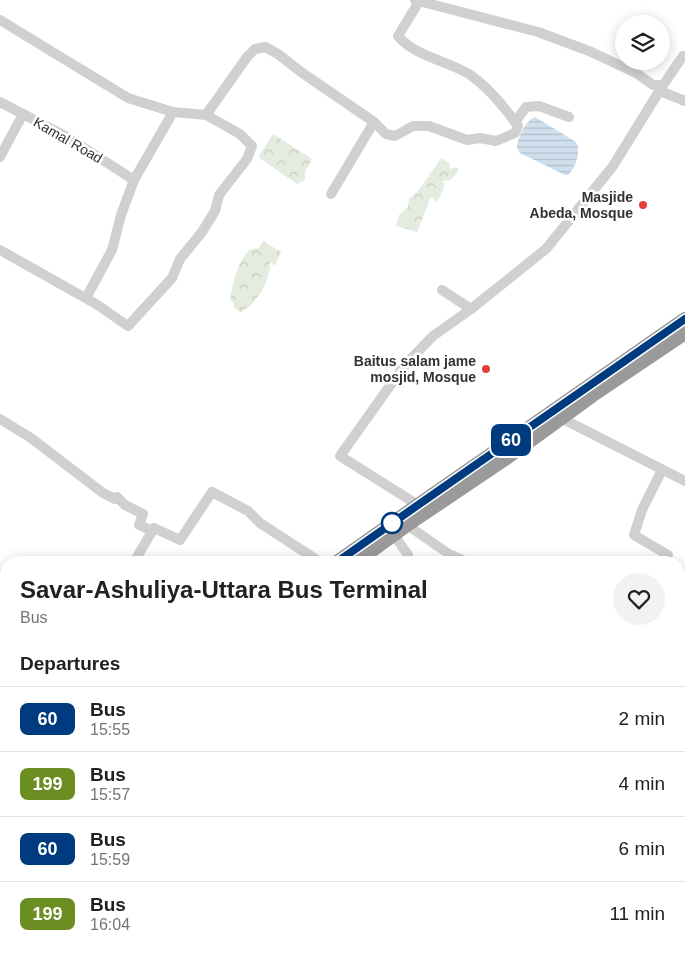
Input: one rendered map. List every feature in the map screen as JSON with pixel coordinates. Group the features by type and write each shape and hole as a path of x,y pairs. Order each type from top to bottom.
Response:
{"highway":[{"path":"346,556 685,319"},
{"path":"364,556 685,333"}],"street":[{"path":"206,116 247,57 256,48 265,47 278,54 300,72 374,122 386,134 395,136 413,126 429,126 466,140 480,138 496,141 515,133 518,126 493,94 468,74 429,55 413,50 398,36 418,0 538,32 589,51 685,101"},
{"path":"0,20 128,98 173,112 206,116 240,134 252,146 246,159 219,196 215,211 202,232 180,259 172,278 128,326 86,298 0,250"},
{"path":"418,505 340,456 404,366 433,336 471,309 546,249 613,166 684,55"},
{"name":"Kamal Road","path":"0,102 67,137 134,180"},
{"path":"515,122 526,107 540,106 569,117"},
{"path":"86,298 112,250 120,215 134,180 173,112"},
{"path":"0,157 23,114"},
{"path":"331,194 374,122"},
{"path":"442,290 471,309"},
{"path":"561,418 685,481"},
{"path":"0,419 30,438 103,493 115,499 117,497 125,505 143,514 139,525 153,530 154,528 180,540 212,492 248,512 260,523 311,556"},
{"path":"662,470 642,510 634,534 668,555"},
{"path":"407,525 454,556"},
{"path":"138,556 153,530"},
{"path":"394,535 408,556"}],"green space":[{"path":"273,134 312,159 305,172 305,180 297,184 258,157"},
{"path":"441,158 449,163 450,169 456,167 459,170 451,180 443,181 444,188 437,202 431,197 417,232 396,226 399,215 408,207 409,199 419,190"},
{"path":"263,241 281,252 275,266 270,261 268,276 262,291 241,312 234,308 234,303 230,300 234,280 241,261 249,250 259,248"}],"water":[{"path":"535,117 576,142 578,150 577,159 568,175 520,153 517,148 523,130 528,122"}],"bus line":[{"name":"60","path":"346,556 685,319"}],"place":[{"name":"Masjide Abeda, Mosque","path":"643,205"},
{"name":"Baitus salam jame mosjid, Mosque","path":"486,369"}]}
